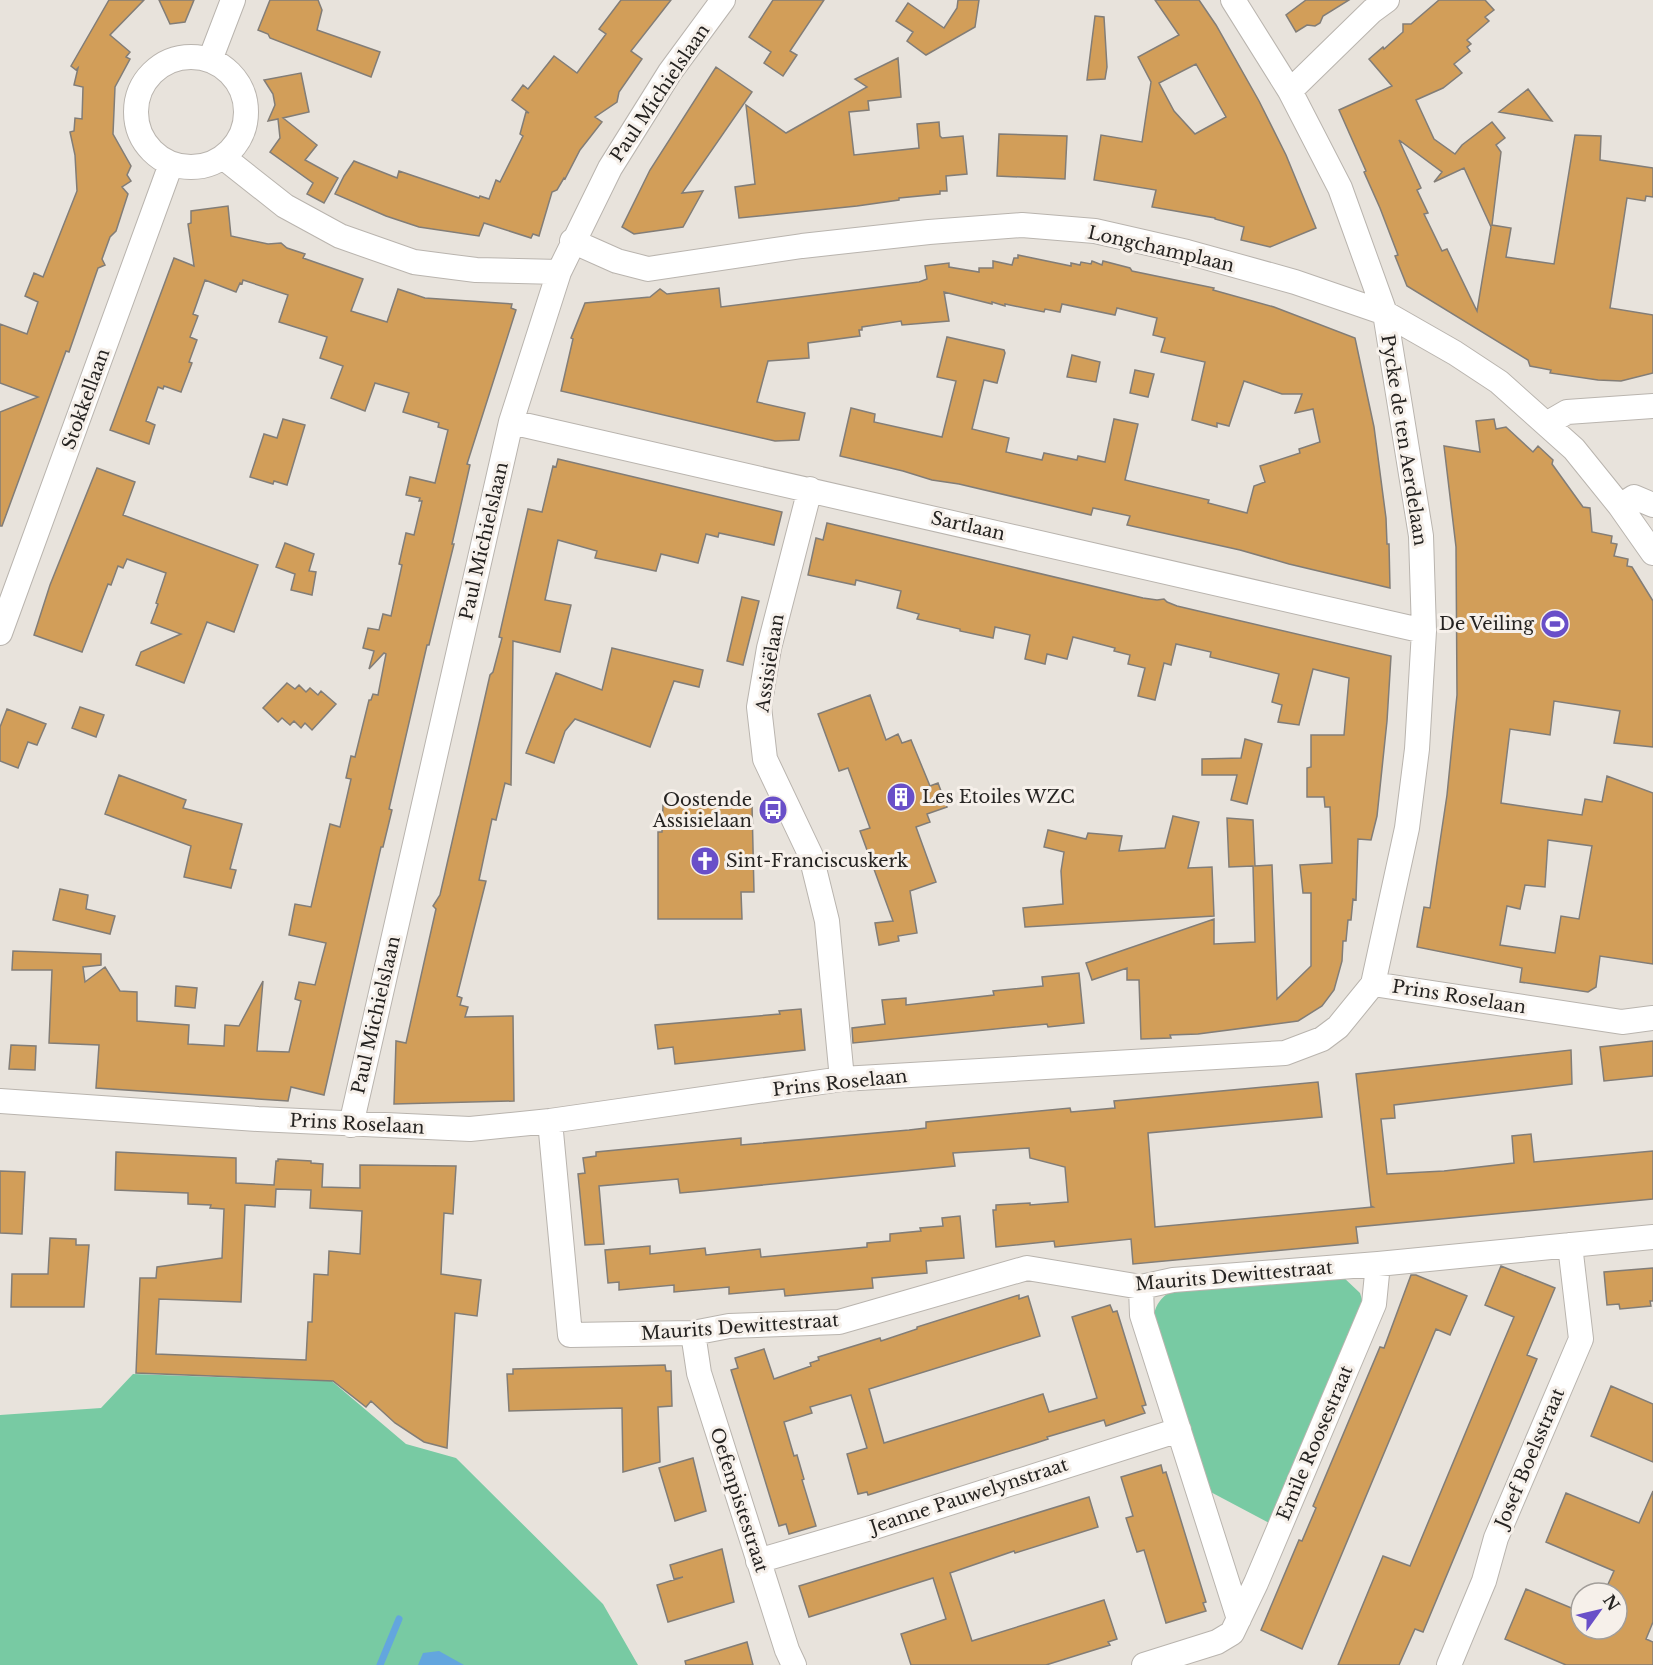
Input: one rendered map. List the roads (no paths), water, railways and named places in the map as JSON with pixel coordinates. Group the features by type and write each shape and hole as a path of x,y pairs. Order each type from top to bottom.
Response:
{"street":[{"path":"210,60 233,0"},
{"name":"Paul Michielslaan","path":"351,1125 511,422 559,272 572,241 610,168 670,72 723,0"},
{"name":"Pycke de ten Aerdelaan","path":"1233,0 1290,91 1340,188 1385,313 1421,536 1424,631 1417,749 1407,828 1373,984"},
{"path":"1290,91 1372,11 1387,0"},
{"path":"191,57 210,60 227,70 240,86 245,105 244,124 237,142 224,157 207,165 189,167 171,164 154,154 142,139 136,121 136,101 143,83 156,69 172,60 191,57"},
{"path":"224,157 285,206 340,236 414,262 476,270 559,272"},
{"name":"Stokkellaan","path":"0,633 171,164"},
{"name":"Longchamplaan","path":"572,241 617,261 648,269 802,246 929,232 1022,225 1095,231 1187,252 1274,276 1385,313 1455,353 1499,382 1575,449 1620,506 1653,553"},
{"path":"1548,423 1567,412 1653,406"},
{"name":"Sartlaan","path":"511,422 1424,631"},
{"name":"Assisiëlaan","path":"810,489 769,648 759,707 765,759 811,856 827,921 842,1079"},
{"path":"1620,506 1634,496 1653,505"},
{"name":"Prins Roselaan","path":"0,1101 351,1125 470,1129 550,1121 842,1079 1285,1053 1322,1039 1338,1027 1373,984 1622,1022 1653,1018"},
{"name":"Maurits Dewittestraat","path":"550,1121 570,1335 693,1333 729,1326 839,1322 1027,1268 1141,1287 1173,1280 1378,1264 1653,1237"},
{"name":"Josef Boelsstraat","path":"1449,1665 1484,1581 1496,1538 1581,1339 1570,1245"},
{"name":"Emile Roosestraat","path":"1144,1665 1217,1642 1232,1633 1261,1572 1374,1304 1378,1264"},
{"path":"1141,1287 1142,1316 1239,1619"},
{"name":"Oefenpistestraat","path":"693,1333 699,1373 758,1561 794,1665"},
{"name":"Jeanne Pauwelynstraat","path":"758,1561 874,1527 1179,1430"}],"water":[{"path":"439,1651 464,1665 418,1665 423,1653"}],"waterway":[{"path":"380,1665 399,1619"}],"place":[{"name":"De Veiling","path":"1555,624"},
{"name":"Les Etoiles WZC","path":"901,797"},
{"name":"Oostende Assisielaan","path":"773,810"},
{"name":"Sint-Franciscuskerk","path":"705,861"}]}
